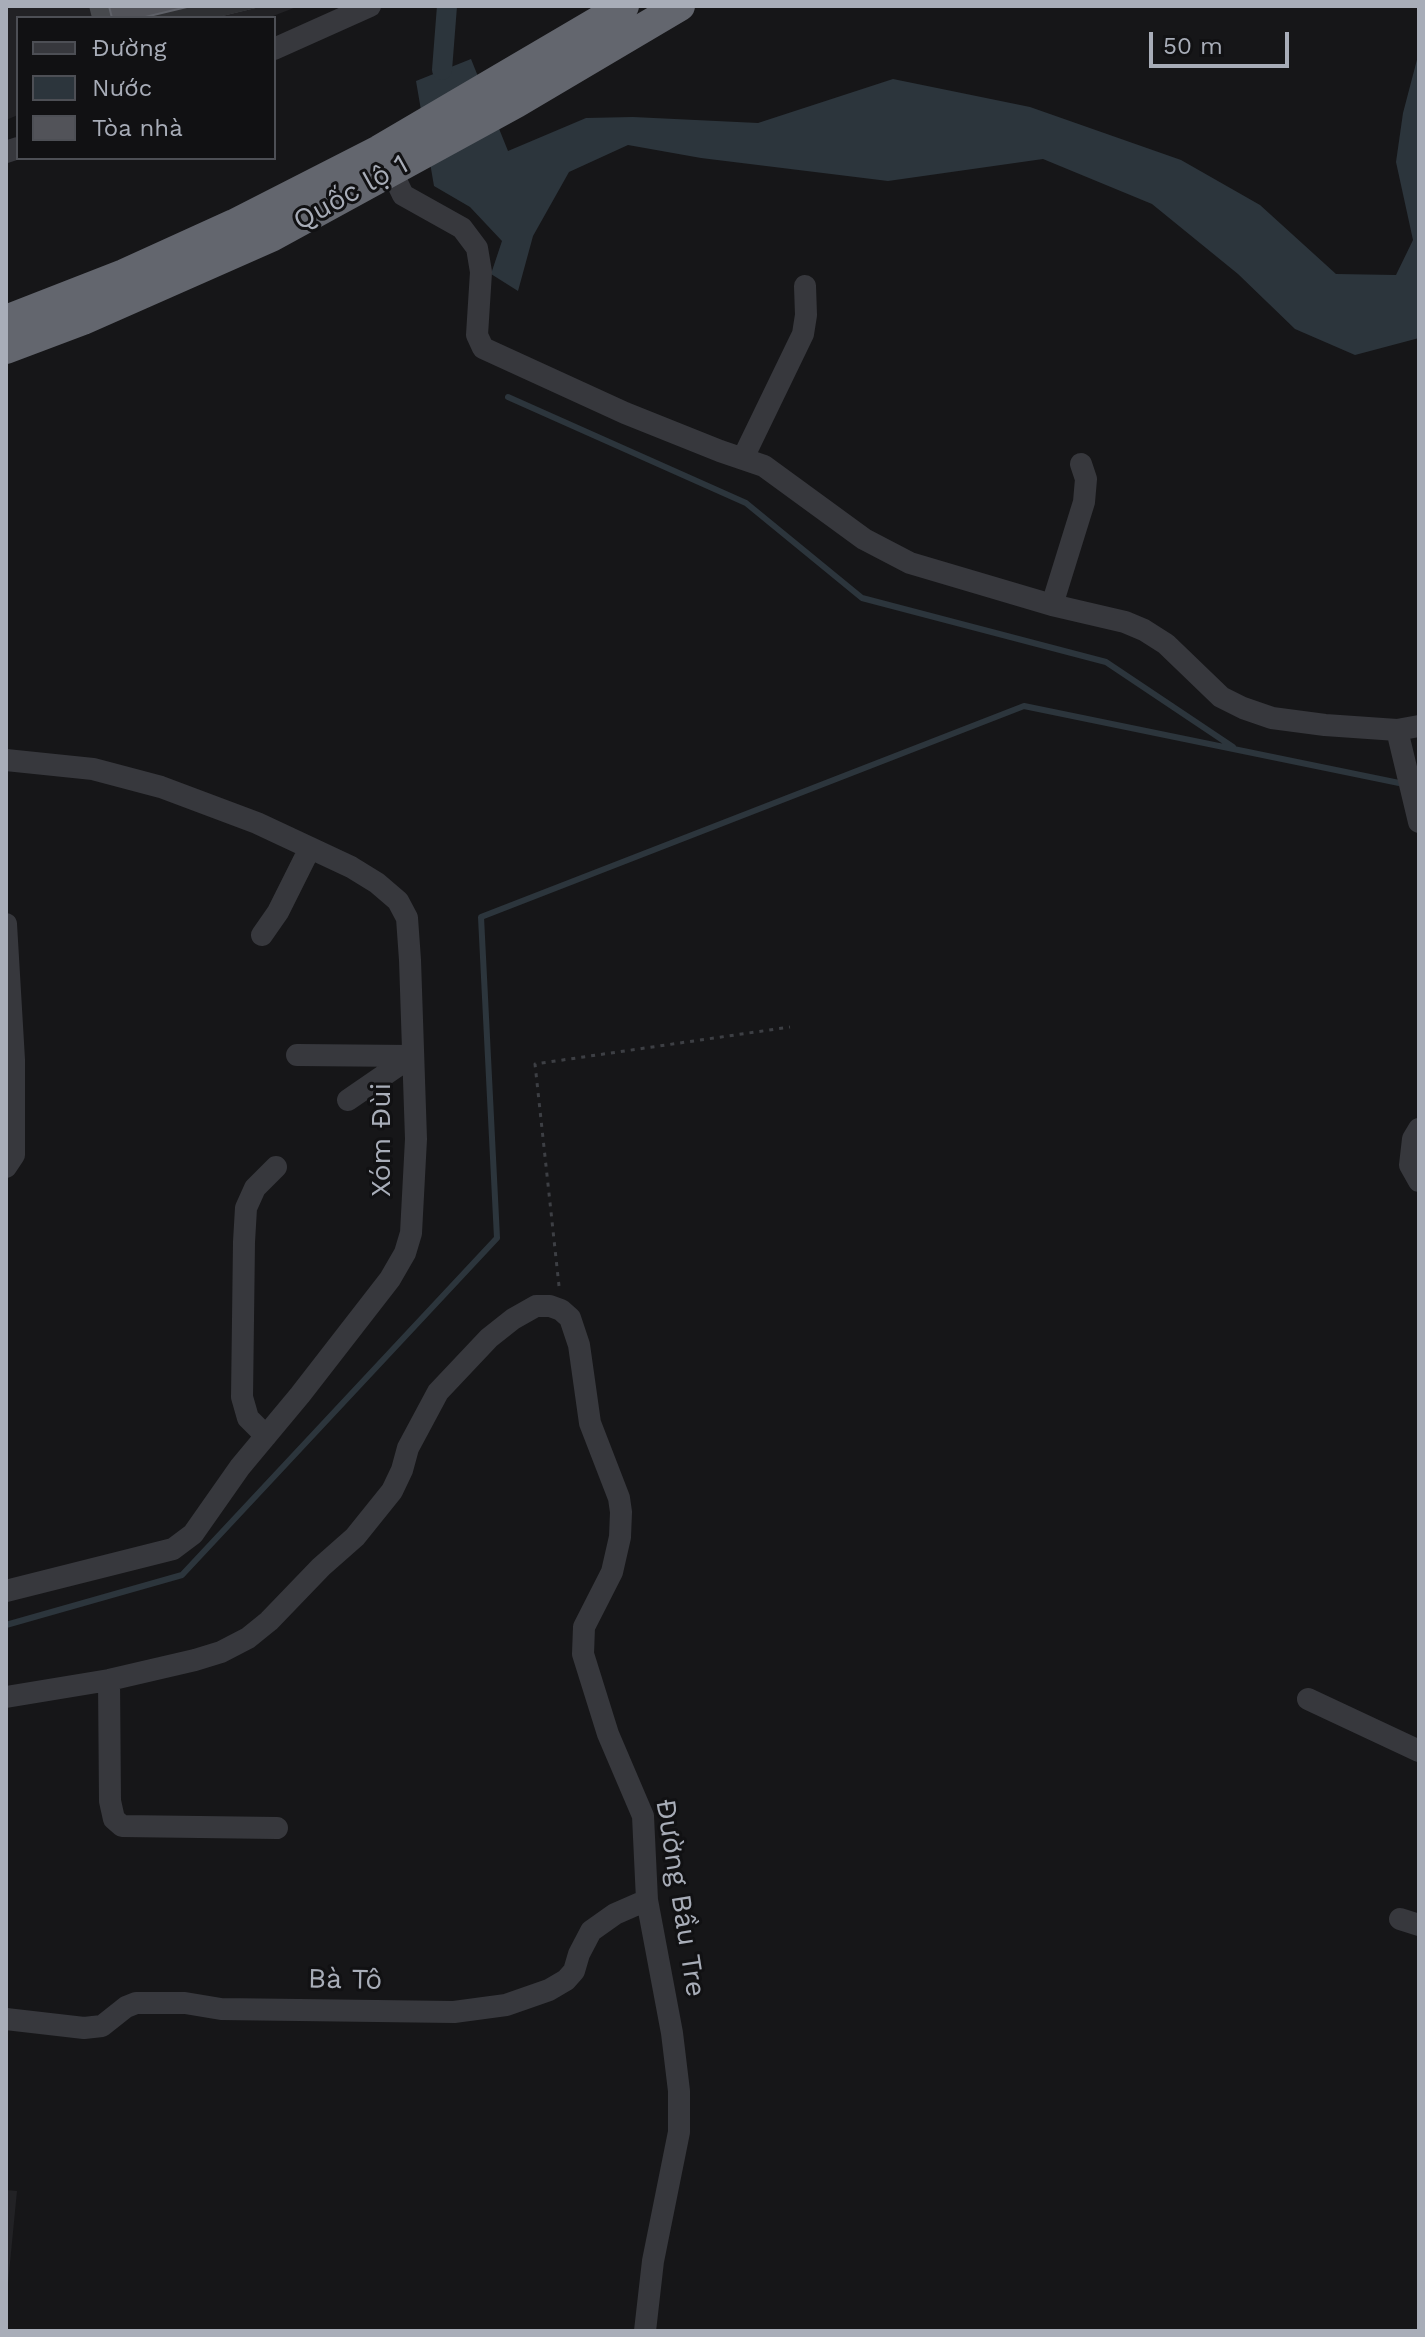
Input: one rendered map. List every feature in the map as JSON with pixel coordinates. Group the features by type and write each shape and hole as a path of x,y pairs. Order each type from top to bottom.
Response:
{"highway":[{"name":"Quốc lộ 1","path":"6,349 83,320 231,256 386,161 528,65 624,6"},
{"name":"Quốc lộ 1","path":"6,320 136,269 234,224 386,161 422,154 516,103 680,6"}],"street":[{"path":"276,48 370,6"},
{"path":"386,161 403,195 462,228 477,248 481,272 477,335 483,348 625,413 764,466 885,552 910,563 1052,605 1125,622 1144,630 1166,644 1221,697 1243,708 1272,718 1325,725 1408,728 1407,768 1417,813"},
{"path":"743,458 803,334 805,286"},
{"path":"1052,605 1084,502 1086,479 1081,464"},
{"name":"Xóm Đùi","path":"6,760 93,769 161,787 257,823 351,867 398,901 407,918 416,1139 411,1233 405,1253 390,1279 240,1467 193,1534 173,1549 6,1591"},
{"path":"262,935 278,912 310,848"},
{"path":"6,924 14,1060 14,1155 6,1167"},
{"path":"297,1055 412,1056"},
{"path":"348,1100 412,1056"},
{"path":"1419,1129 1413,1139 1410,1165 1419,1181"},
{"path":"266,1436 248,1418 242,1397 244,1242 246,1208 255,1188 276,1167"},
{"path":"6,1697 109,1680 221,1652 248,1638 355,1537 392,1491 408,1448 438,1392 454,1374 513,1319 536,1306 561,1310"},
{"name":"Đường Bầu Tre","path":"561,1310 570,1318 574,1328 590,1423 619,1498 620,1537 612,1572 605,1590 588,1616 582,1638 583,1654 600,1713 643,1816 647,1900 672,2033 680,2107 679,2132 655,2250 645,2331"},
{"path":"109,1680 110,1801 114,1819 122,1826 277,1828"},
{"path":"1308,1699 1419,1751"},
{"name":"Bà Tô","path":"6,2019 84,2028 102,2026 136,2003 185,2003 221,2009 454,2012 506,2005 549,1990 566,1980 574,1971 591,1931 615,1914 647,1900"}],"path":[{"path":"561,1310 535,1064 790,1027"}],"shaded area":[{"path":"6,6 299,6 273,16 16,16 16,116 6,120"},
{"path":"6,2190 17,2191 6,2304"}],"water":[{"path":"1419,52 1419,338 1355,355 1295,329 1238,274 1152,204 1043,159 888,181 701,158 628,145 569,172 533,236 518,291 491,274 502,241 470,207 434,186 416,81 471,59 508,151 586,118 758,123 893,79 1030,107 1181,160 1260,205 1336,274 1396,275 1413,240 1396,162 1403,113"}],"building":[{"path":"109,6 191,6 149,16 112,16"}],"waterway":[{"path":"442,70 447,6"},
{"path":"508,397 746,503 862,598 1106,662 1233,747"},
{"path":"6,1625 182,1575 497,1238 481,917 1024,706 1404,784"}]}
